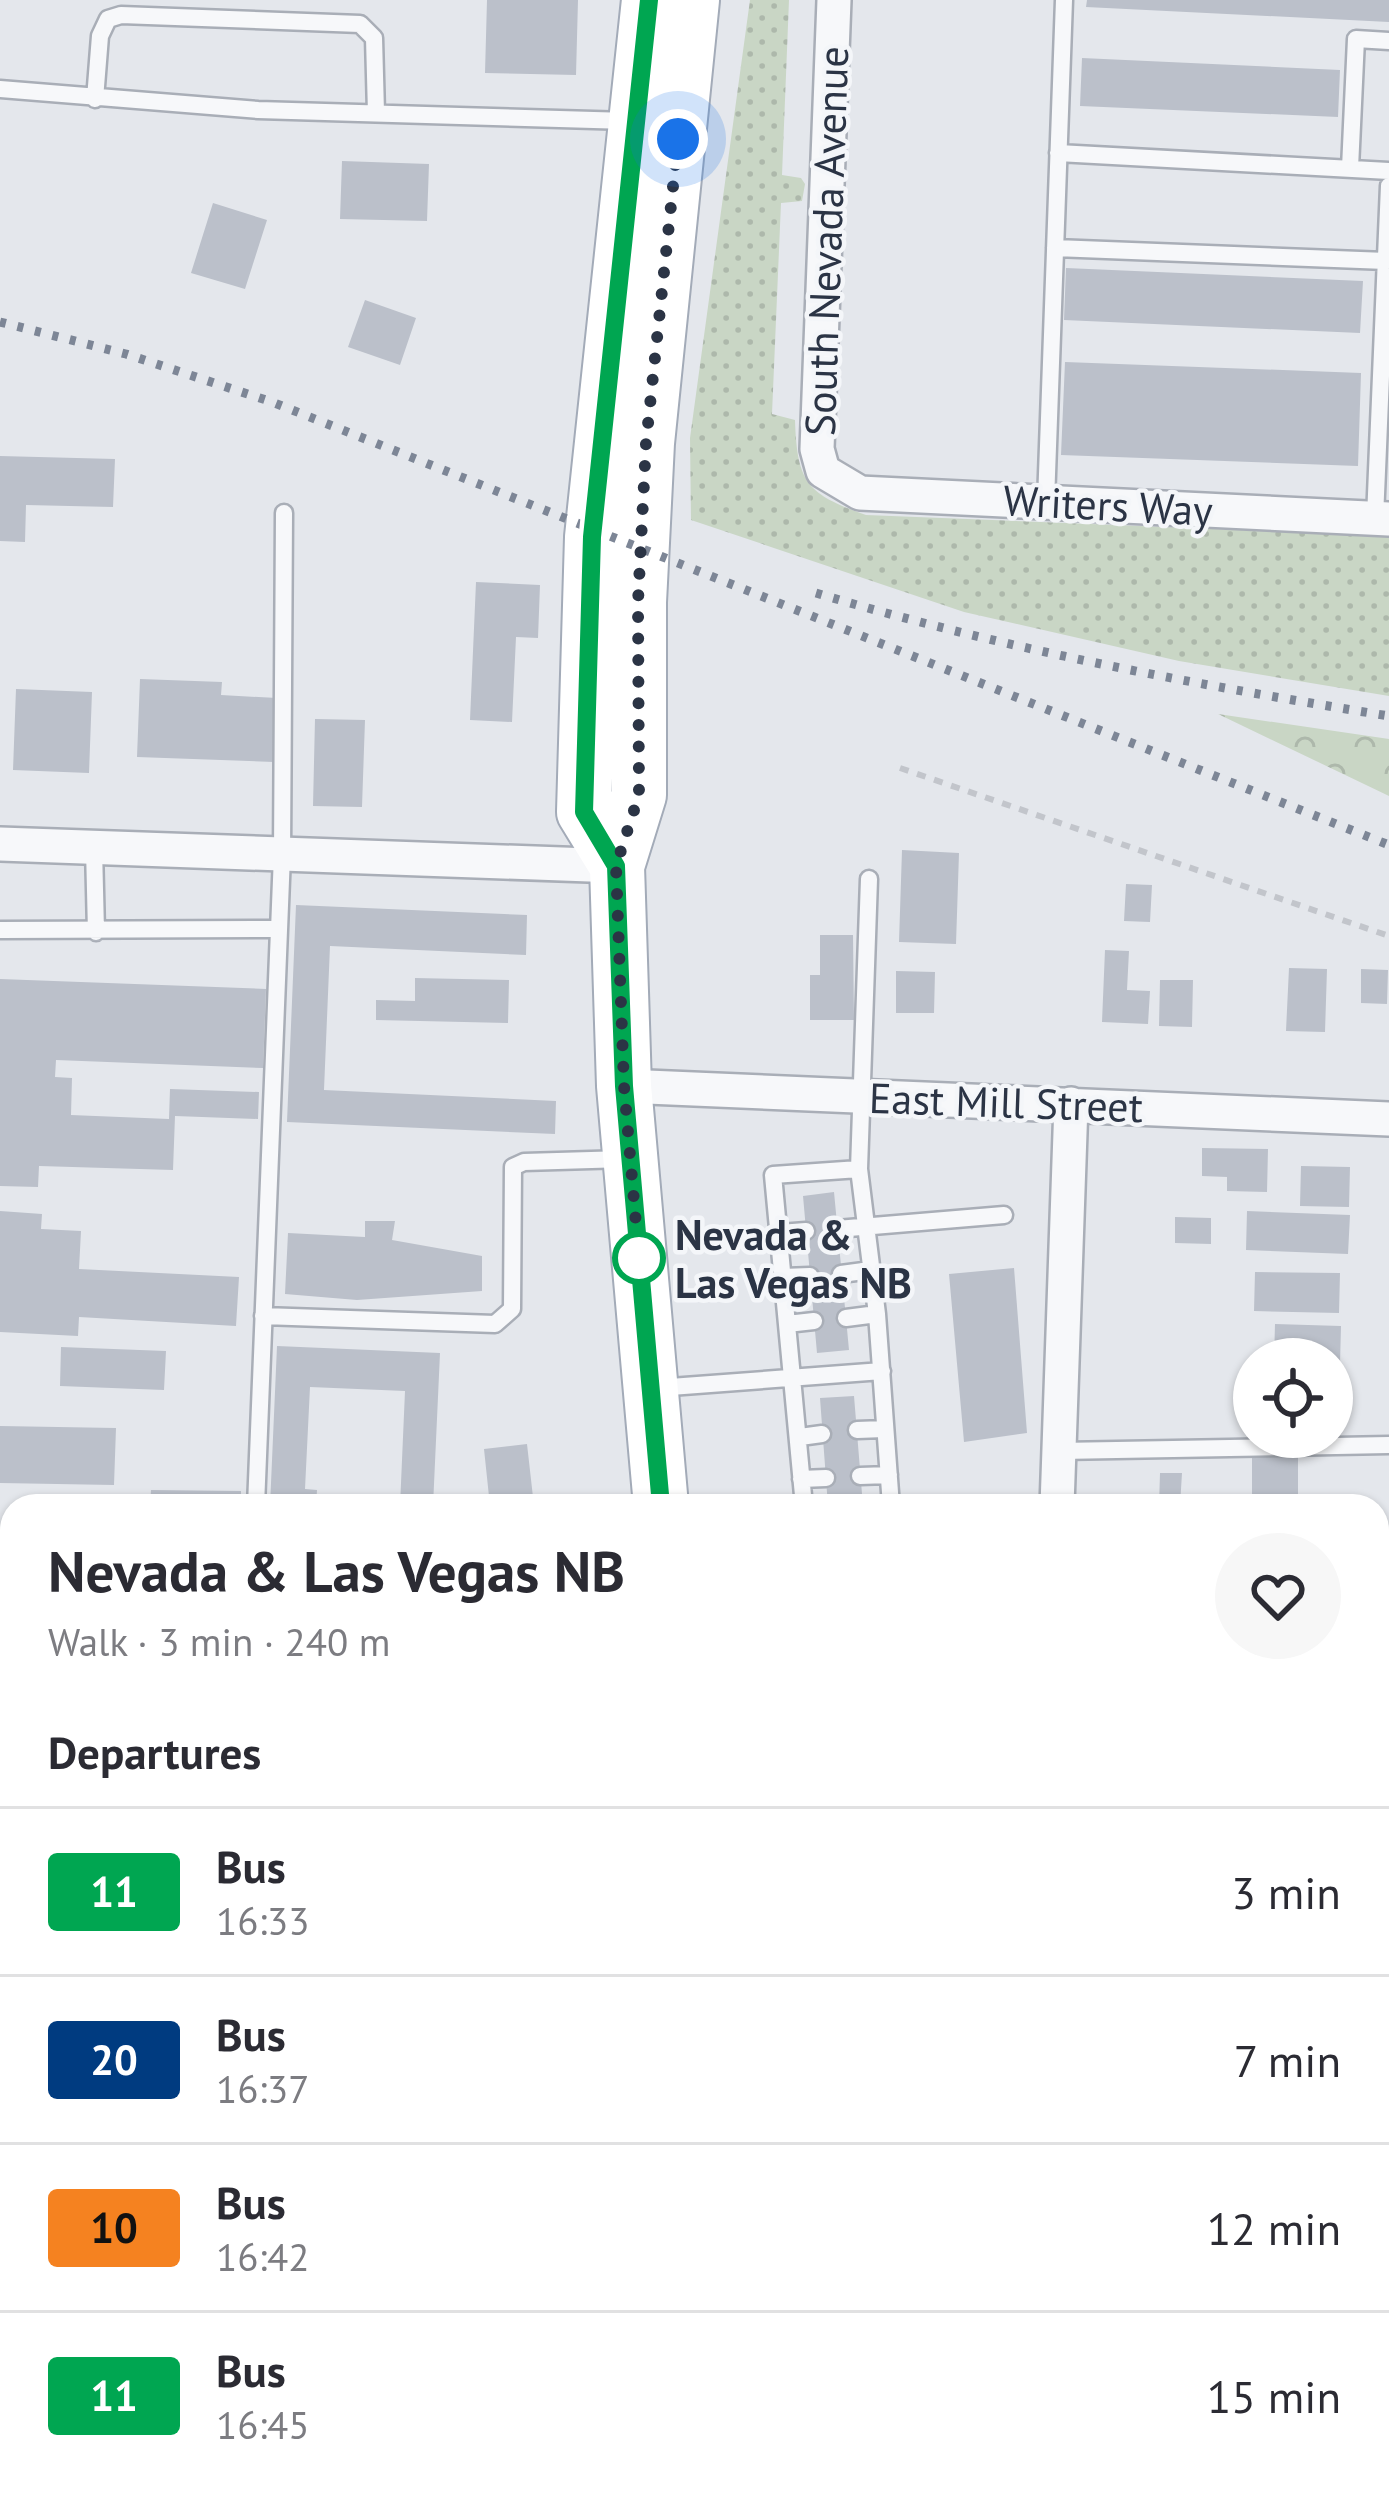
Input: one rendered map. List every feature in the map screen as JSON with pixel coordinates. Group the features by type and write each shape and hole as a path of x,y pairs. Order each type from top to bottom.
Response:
{"main road":[{"path":"616,866 584,812 592,537 649,0"},
{"path":"660,1494 624,1086 616,866 639,795 638,602 646,443 692,0"}],"street":[{"name":"South Nevada Avenue","path":"830,478 818,449 834,0"},
{"name":"Writers Way","path":"830,478 860,493 1382,518"},
{"path":"0,844 616,866"},
{"name":"East Mill Street","path":"624,1086 1389,1118"},
{"path":"1058,1494 1071,1104"}],"lane":[{"path":"1046,502 1064,0"},
{"path":"95,99 100,36 108,19 360,24 374,38 376,113"},
{"path":"1350,168 1356,39 1389,40"},
{"path":"0,89 95,99 635,122"},
{"path":"1058,153 1389,170"},
{"path":"1382,518 1389,187"},
{"path":"1054,248 1386,261"},
{"path":"256,1494 282,855 284,513"},
{"path":"94,848 96,932"},
{"path":"869,879 859,1169 878,1314 890,1494"},
{"path":"0,930 279,929"},
{"path":"263,1316 495,1324 512,1309 513,1167 524,1162 631,1159"},
{"path":"802,1494 773,1175 859,1169"},
{"path":"837,1229 1004,1215"},
{"path":"780,1232 806,1231"},
{"path":"842,1274 872,1270"},
{"path":"783,1277 810,1276"},
{"path":"846,1318 878,1314"},
{"path":"787,1324 814,1321"},
{"path":"650,1388 883,1371"},
{"path":"857,1430 884,1429"},
{"path":"800,1437 822,1434"},
{"path":"1060,1451 1389,1445"},
{"path":"860,1476 889,1475"},
{"path":"801,1479 826,1478"}],"path":[{"path":"900,768 1389,936"}],"green space":[{"path":"750,0 789,0 782,175 801,178 805,184 802,201 781,203 772,414 795,420 799,458 809,483 830,500 866,515 1389,536 1389,696 1179,661 964,612 691,520 690,438"},
{"path":"1218,714 1389,739 1389,796"}],"building":[{"path":"487,0 578,0 576,75 485,73"},
{"path":"1087,0 1389,0 1389,22 1086,7"},
{"path":"1082,58 1340,70 1338,117 1080,106"},
{"path":"342,161 429,164 427,221 340,219"},
{"path":"213,203 267,220 245,289 191,273"},
{"path":"1066,268 1363,281 1360,333 1064,320"},
{"path":"365,300 416,318 400,365 348,347"},
{"path":"1065,362 1361,373 1358,466 1061,455"},
{"path":"0,456 115,459 113,507 26,505 25,542 0,541"},
{"path":"476,582 540,585 538,638 516,637 512,722 470,720"},
{"path":"140,679 222,682 221,695 277,698 274,762 137,757"},
{"path":"16,689 92,692 89,773 13,770"},
{"path":"315,719 365,720 362,807 313,806"},
{"path":"902,850 959,853 956,944 899,942"},
{"path":"1126,884 1152,885 1150,922 1124,921"},
{"path":"296,905 527,915 526,955 330,946 324,1090 556,1101 555,1134 287,1122"},
{"path":"820,935 853,935 854,1020 810,1020 810,975 820,975"},
{"path":"1105,950 1129,951 1127,990 1150,991 1148,1024 1102,1022"},
{"path":"1289,968 1327,969 1325,1032 1286,1031"},
{"path":"1361,969 1388,970 1387,1004 1361,1003"},
{"path":"896,971 935,972 934,1013 896,1013"},
{"path":"415,978 509,980 508,1023 376,1020 376,1000 415,1001"},
{"path":"0,979 266,989 263,1068 56,1060 55,1077 72,1078 71,1115 169,1119 170,1089 259,1092 258,1119 175,1116 173,1170 39,1166 38,1187 0,1186"},
{"path":"1160,980 1193,980 1192,1027 1159,1026"},
{"path":"1202,1148 1268,1149 1267,1192 1227,1191 1227,1177 1202,1176"},
{"path":"1301,1166 1350,1167 1349,1207 1300,1206"},
{"path":"834,1192 849,1350 817,1353 803,1196"},
{"path":"0,1211 42,1214 41,1229 81,1231 79,1269 239,1277 236,1326 79,1317 78,1336 0,1332"},
{"path":"1247,1211 1350,1215 1348,1254 1246,1250"},
{"path":"1175,1217 1211,1218 1211,1244 1175,1243"},
{"path":"365,1221 395,1221 392,1240 482,1256 482,1291 357,1300 285,1294 288,1233 365,1237"},
{"path":"1014,1268 1027,1433 964,1442 949,1274"},
{"path":"1255,1272 1340,1273 1339,1313 1254,1311"},
{"path":"1275,1324 1341,1326 1341,1338 1275,1338"},
{"path":"277,1346 440,1353 434,1494 401,1494 405,1391 310,1387 305,1489 317,1490 317,1494 271,1494"},
{"path":"61,1347 166,1351 164,1390 60,1386"},
{"path":"854,1396 862,1494 827,1494 820,1398"},
{"path":"0,1426 116,1428 114,1485 0,1483"},
{"path":"527,1444 533,1494 489,1494 484,1449"},
{"path":"1252,1458 1298,1458 1298,1494 1252,1494"},
{"path":"1160,1473 1182,1473 1181,1494 1159,1494"},
{"path":"151,1490 241,1491 241,1494 151,1494"}],"railway":[{"path":"0,322 126,354 272,402 1389,845"},
{"path":"816,593 1101,664 1389,716"}],"bus line":[{"name":"11","path":"649,0 592,537 584,812 616,866 624,1086 660,1494"}],"place":[{"name":"Nevada & Las Vegas NB","path":"639,1258"}],"route":[{"path":"639,1258 640,1270 624,1086 616,866 639,795 638,602 646,443 678,139"}]}
